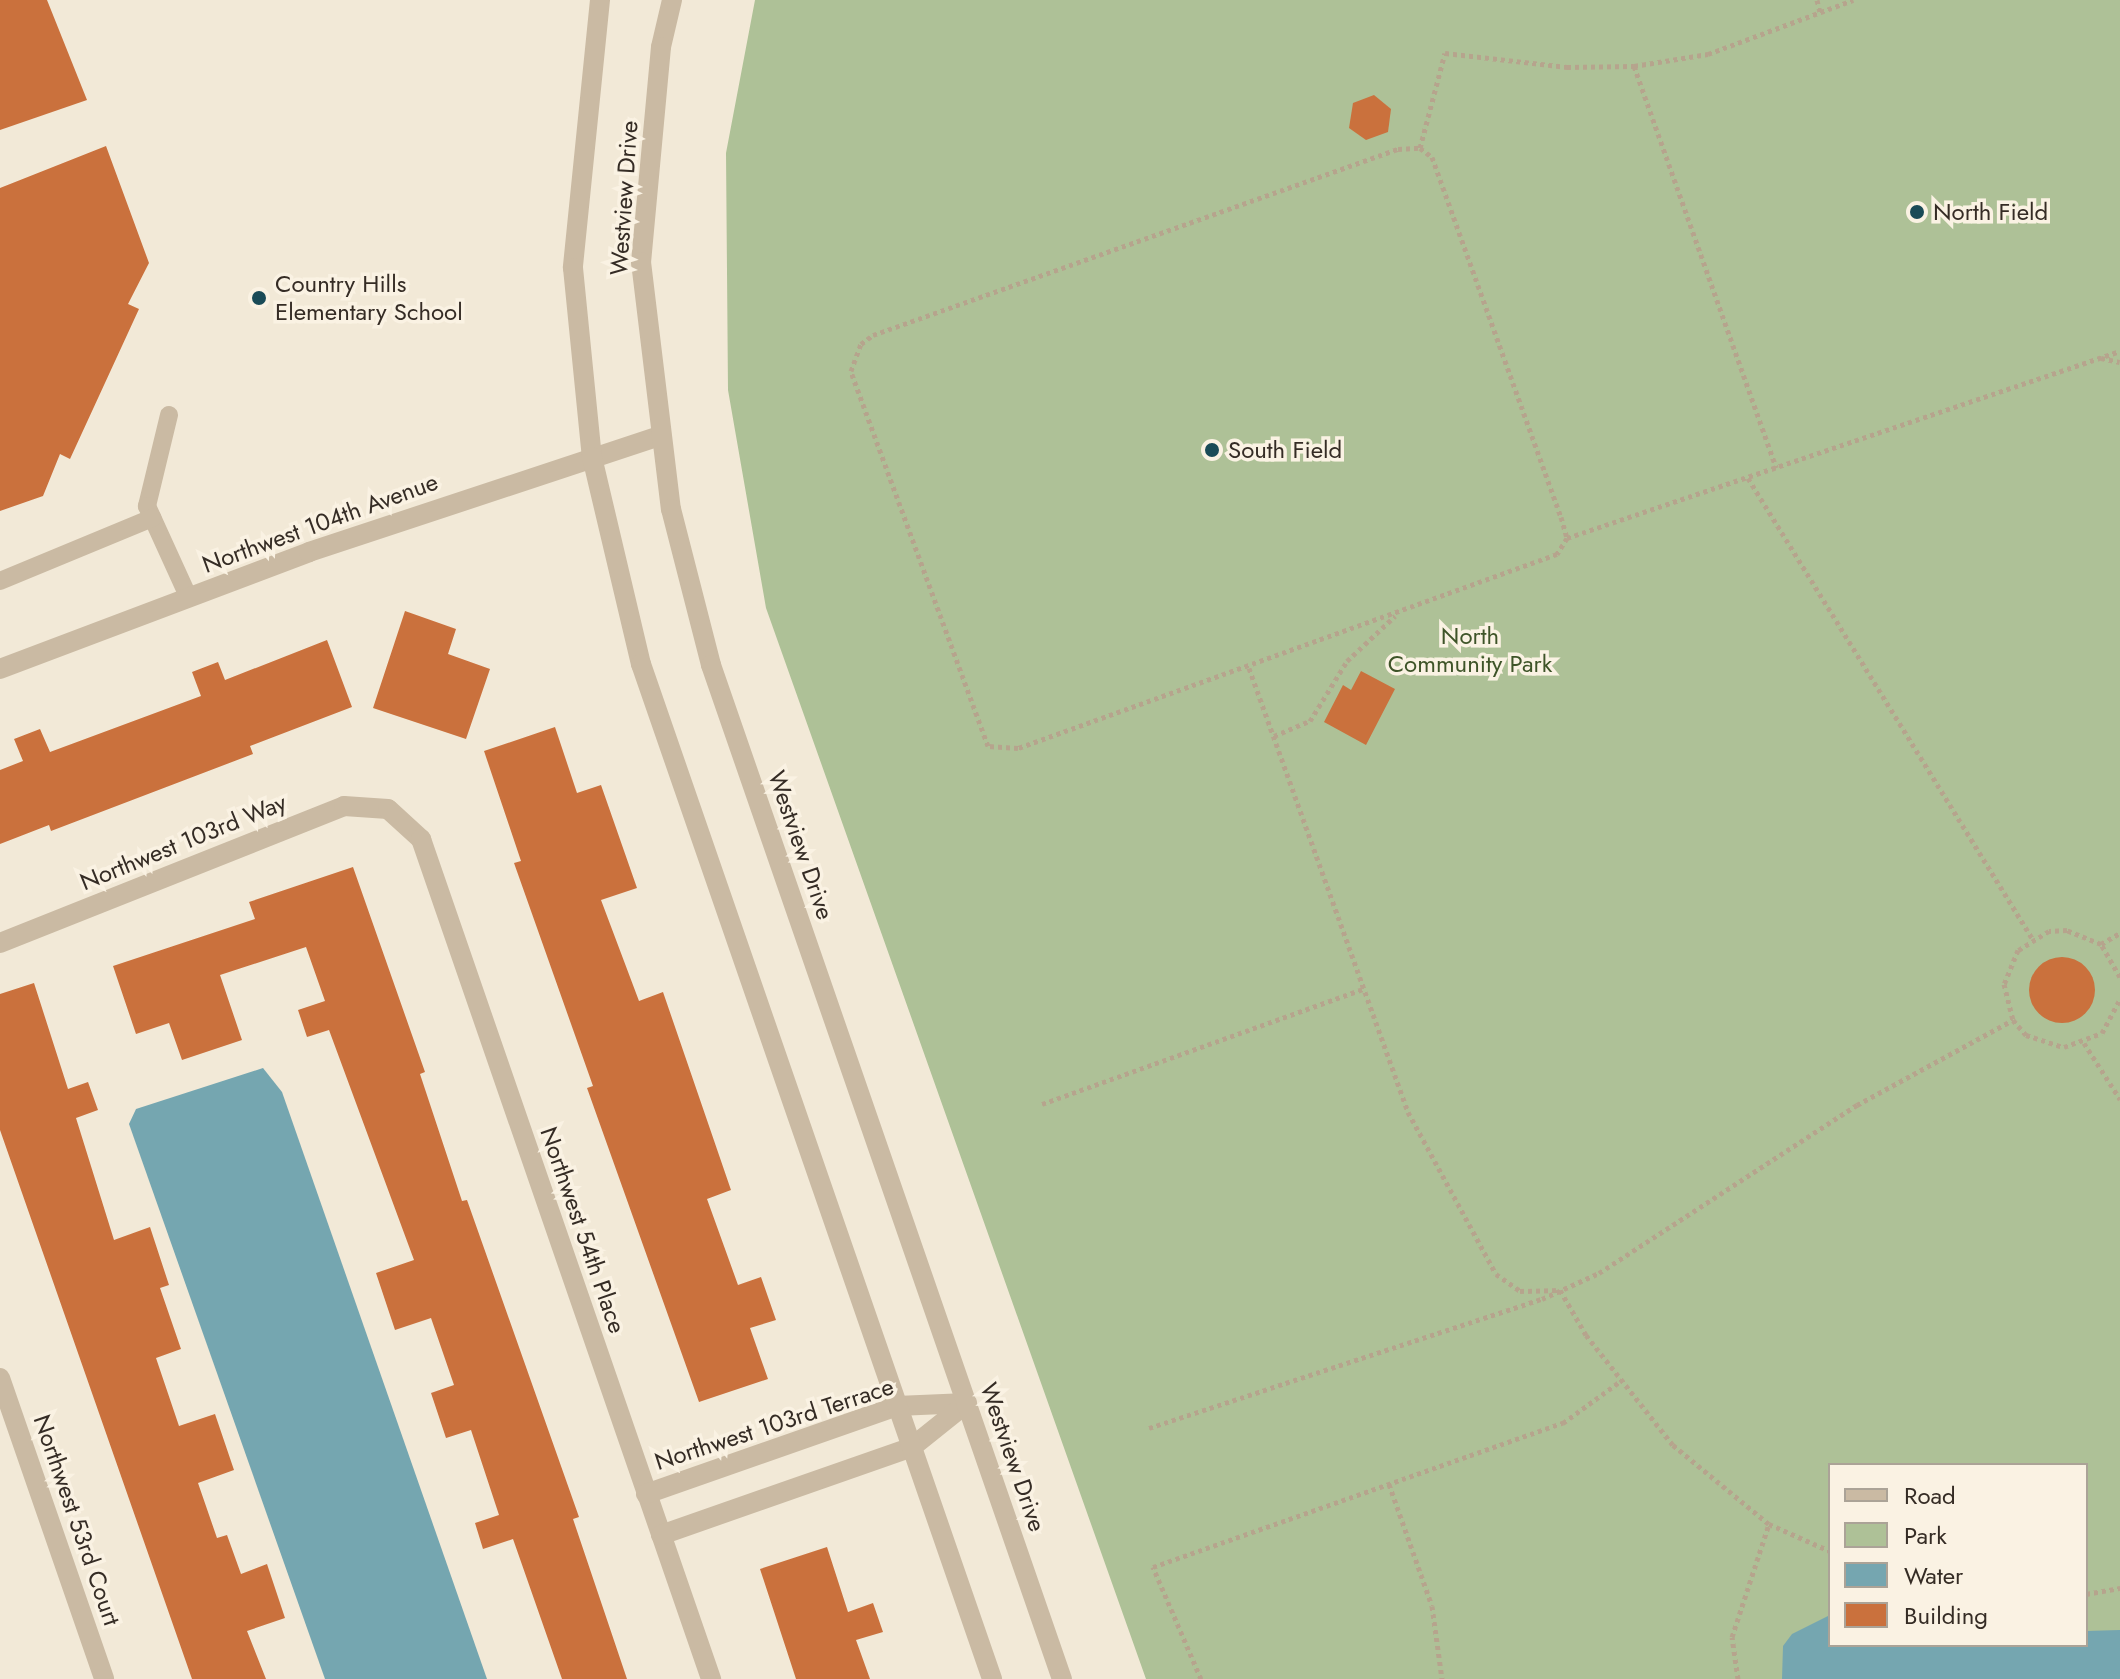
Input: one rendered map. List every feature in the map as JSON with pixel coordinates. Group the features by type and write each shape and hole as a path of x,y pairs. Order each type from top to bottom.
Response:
{"street":[{"name":"Westview Drive","path":"600,0 573,268 592,457 641,664 992,1679"},
{"name":"Westview Drive","path":"672,0 661,47 641,262 671,509 711,665 1062,1679"},
{"name":"Northwest 104th Avenue","path":"0,669 189,598 660,436"},
{"name":"Northwest 103rd Way","path":"0,943 344,806 388,809"},
{"name":"Northwest 54th Place","path":"388,809 421,839 711,1679"},
{"name":"Northwest 53rd Court","path":"0,1378 104,1679"},
{"name":"Northwest 103rd Terrace","path":"646,1494 897,1406 967,1403"},
{"path":"661,1535 912,1447 967,1403"}],"lane":[{"path":"169,415 147,506 189,598"},
{"path":"0,581 152,518"}],"path":[{"path":"1817,0 1820,12"},
{"path":"1420,148 1445,53 1567,67 1634,66 1708,54 1853,0"},
{"path":"1634,66 1776,468"},
{"path":"1567,538 1432,157 1420,148 1398,149 873,335 852,357 851,371 988,746 1018,748 1249,668 1557,554 1567,538 2120,351"},
{"path":"2100,358 2120,362"},
{"path":"1748,478 2032,938"},
{"path":"1274,736 1310,721 1347,661 1399,612"},
{"path":"1249,668 1408,1112 1496,1274 1520,1291 1560,1290"},
{"path":"2120,977 2101,944 2067,930 2032,938 2008,966 2004,984 2013,1020 2044,1045 2084,1043 2102,1033 2120,999"},
{"path":"2101,944 2120,933"},
{"path":"1042,1104 1364,989"},
{"path":"1149,1428 1560,1290 1599,1273 1857,1105 2013,1020"},
{"path":"2084,1043 2120,1099"},
{"path":"1560,1290 1622,1380 1673,1445 1769,1524 1828,1550"},
{"path":"1201,1679 1153,1567 1563,1423 1622,1380"},
{"path":"1389,1484 1432,1606 1442,1679"},
{"path":"1738,1679 1732,1637 1769,1524"},
{"path":"2088,1594 2120,1588"}],"green space":[{"name":"North Community Park","path":"755,0 2120,0 2120,1679 1146,1679 766,608 728,390 726,153"}],"water":[{"path":"263,1068 282,1092 487,1679 325,1679 129,1124 136,1109"},
{"path":"1828,1616 1828,1647 2088,1647 2088,1631 2120,1630 2120,1679 1782,1679 1783,1646 1792,1634"}],"building":[{"path":"0,0 47,0 87,100 0,130"},
{"path":"1374,95 1391,109 1388,132 1366,140 1349,128 1353,103"},
{"path":"106,146 149,263 128,304 139,309 70,459 60,454 43,496 0,511 0,188"},
{"path":"405,611 456,629 448,654 490,669 466,739 373,708"},
{"path":"327,640 352,707 250,746 253,754 51,831 49,825 0,844 0,770 23,761 14,739 40,729 50,752 201,696 192,672 218,662 225,680"},
{"path":"1361,671 1395,689 1366,745 1324,722 1343,685 1351,690"},
{"path":"555,727 577,793 601,785 637,888 601,900 639,1001 663,992 731,1190 707,1199 738,1285 761,1277 776,1320 750,1328 768,1379 699,1402 587,1088 593,1086 514,863 521,861 484,751"},
{"path":"353,867 425,1072 420,1074 462,1201 467,1200 579,1517 573,1519 627,1679 562,1679 513,1539 483,1549 475,1523 499,1515 471,1430 446,1438 431,1393 454,1385 431,1318 395,1330 376,1273 414,1260 329,1030 307,1037 298,1010 325,1001 306,947 220,975 242,1040 182,1060 169,1023 136,1034 113,966 255,919 249,902"},
{"path":"2056,957 2068,957 2080,962 2090,972 2095,990 2093,1003 2080,1018 2068,1023 2056,1023 2044,1018 2034,1008 2029,996 2029,984 2034,972 2044,962"},
{"path":"34,983 68,1089 88,1082 98,1110 76,1118 114,1240 150,1227 169,1285 160,1288 181,1349 156,1358 179,1426 215,1414 234,1470 198,1483 217,1538 227,1535 241,1574 267,1564 285,1618 247,1631 266,1679 192,1679 0,1130 0,994"},
{"path":"827,1547 848,1612 873,1603 883,1632 856,1640 870,1679 796,1679 760,1569"}],"place":[{"name":"North Field","path":"1917,212"},
{"name":"Country Hills Elementary School","path":"259,298"},
{"name":"South Field","path":"1212,450"}]}
